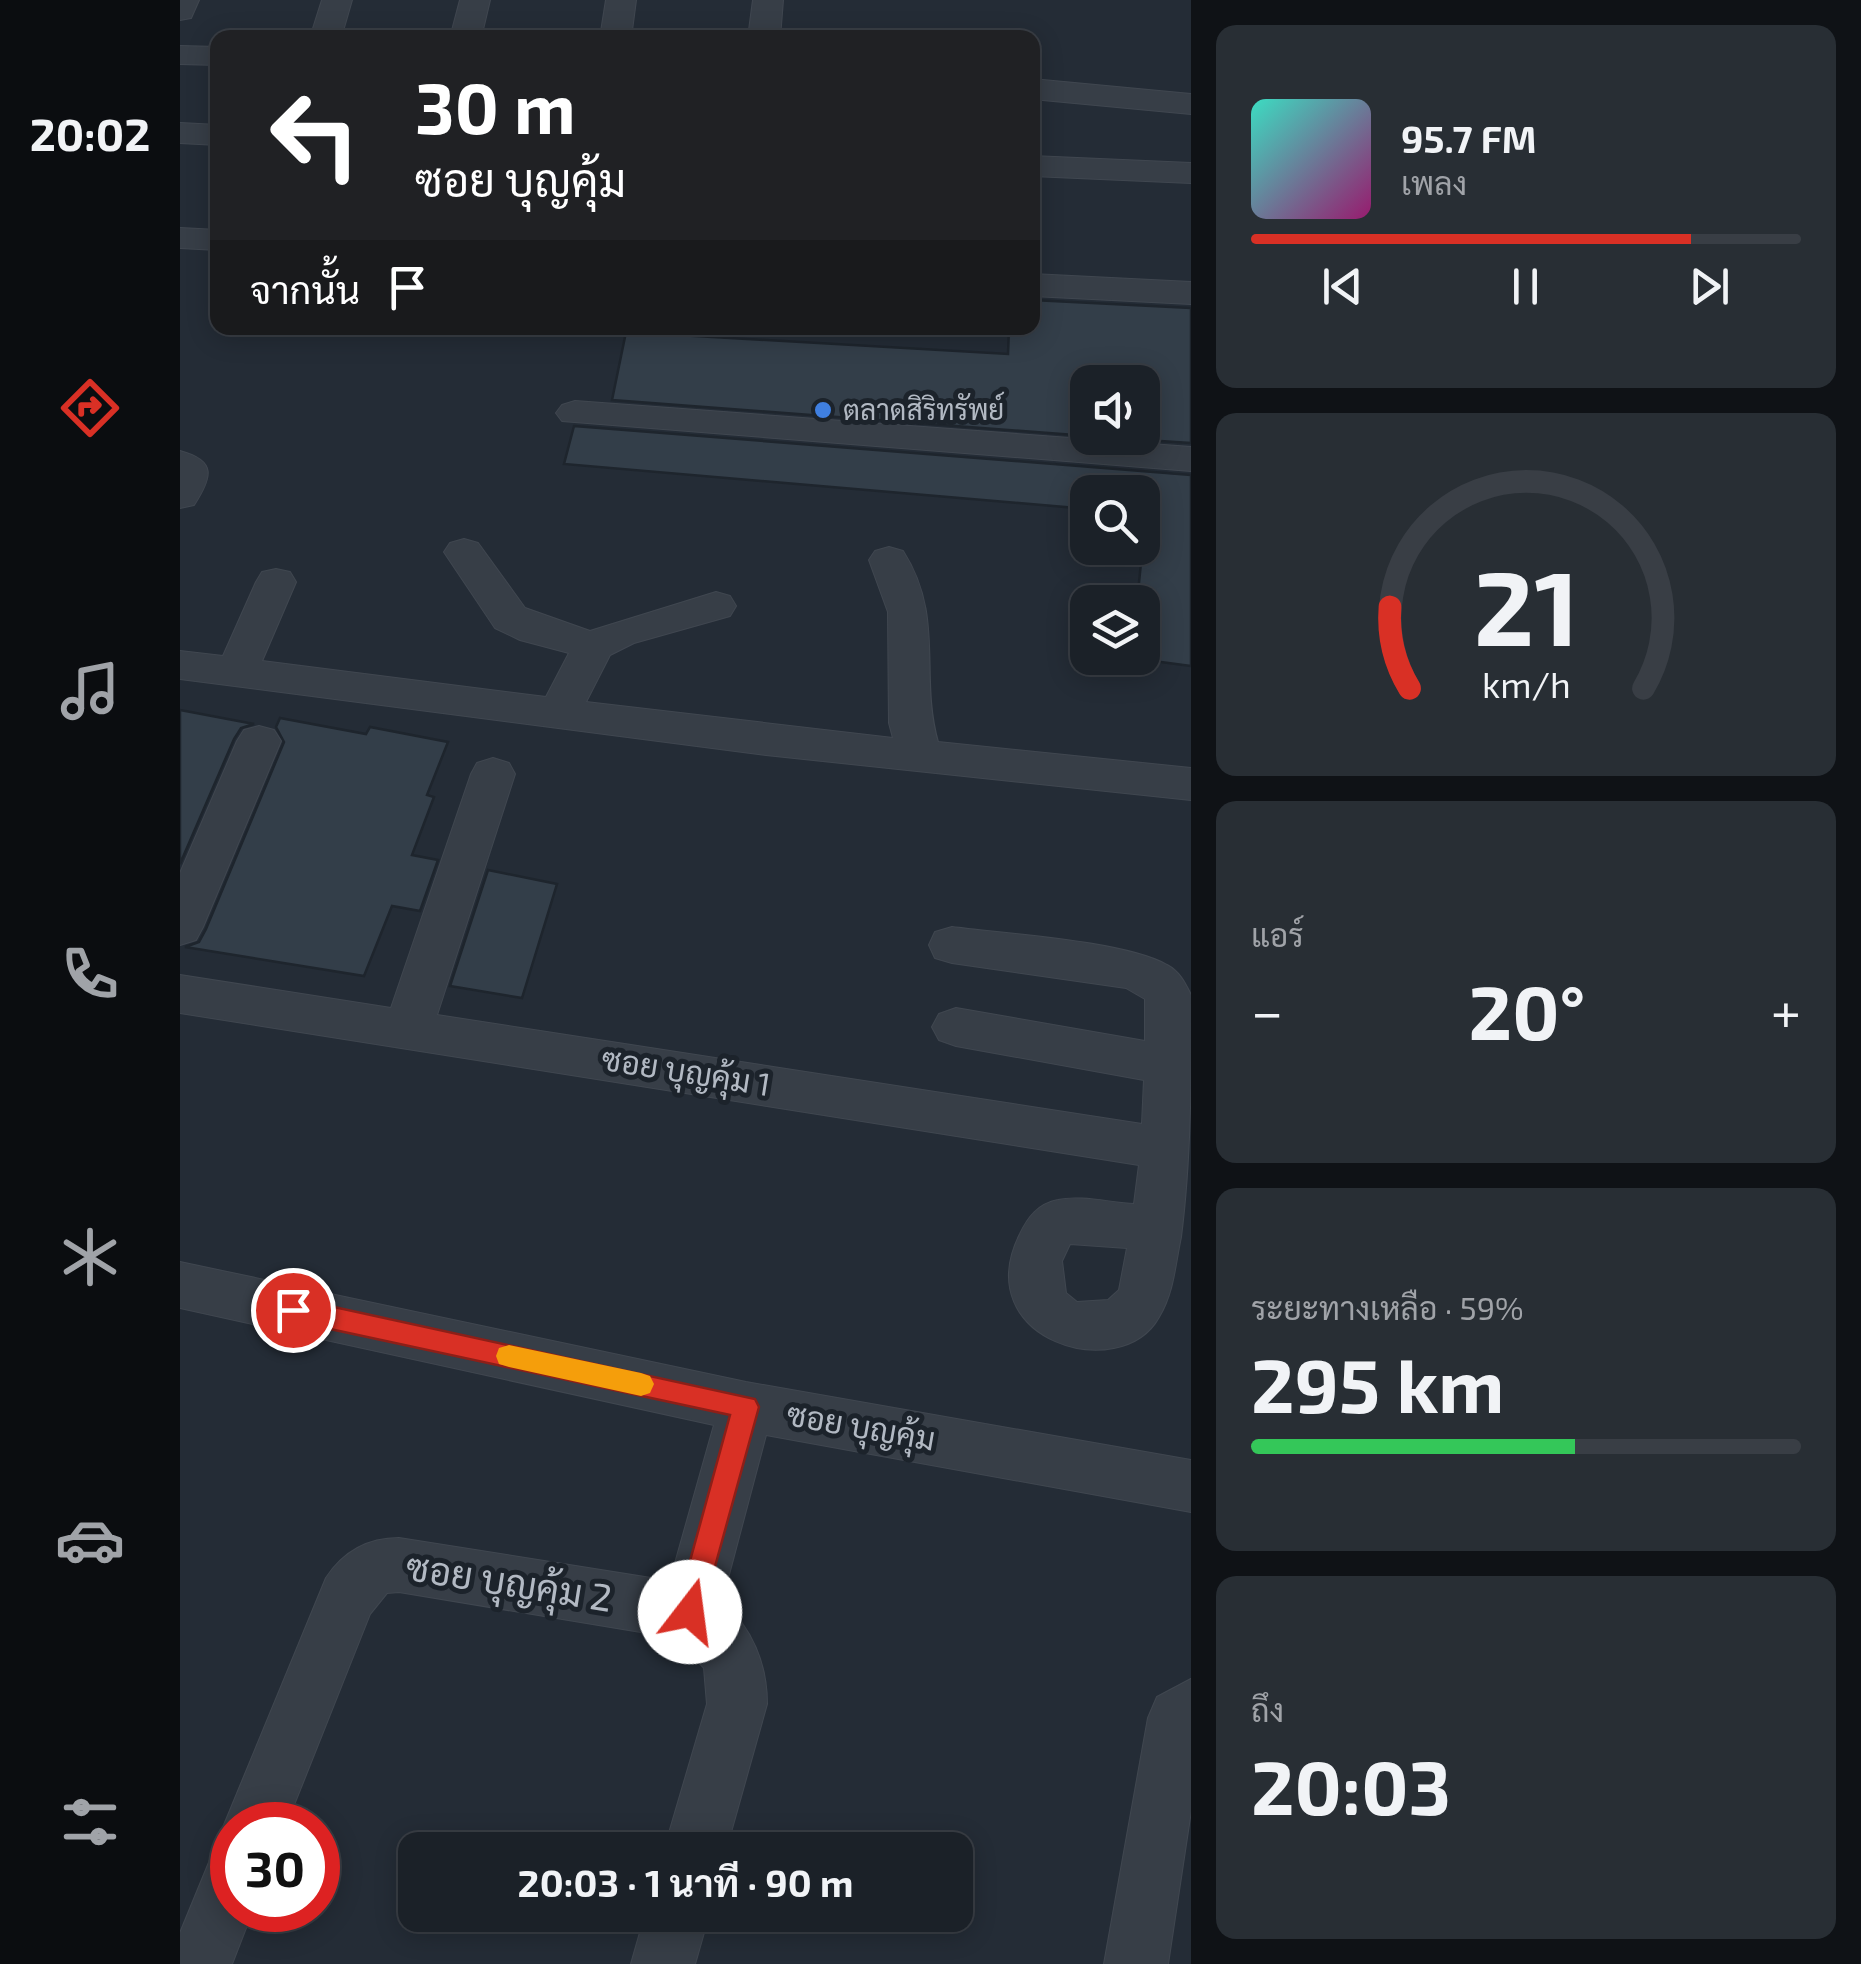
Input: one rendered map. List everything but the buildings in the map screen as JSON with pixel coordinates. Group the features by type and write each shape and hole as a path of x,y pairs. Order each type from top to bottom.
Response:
{"street":[{"path":"180,11 184,0"},
{"path":"328,30 337,0"},
{"path":"467,30 476,0"},
{"path":"616,30 621,0"},
{"path":"765,30 768,0"},
{"path":"180,55 210,56"},
{"path":"1040,90 1191,104"},
{"path":"1152,98 1191,90"},
{"path":"180,134 210,135"},
{"path":"1040,166 1191,173"},
{"path":"180,238 210,240"},
{"path":"1040,284 1191,293"},
{"path":"575,413 1191,459"},
{"path":"180,463 188,466 190,473 180,496"},
{"path":"464,552 510,618 534,630 594,646"},
{"path":"889,560 909,612 911,723 920,756"},
{"path":"237,672 276,582"},
{"path":"558,714 594,646 618,634 716,606"},
{"path":"180,665 558,714 1191,784"},
{"path":"180,928 258,741"},
{"path":"408,1030 493,774"},
{"path":"952,945 1129,970 1162,987 1168,998 1170,1065 1180,1150 1157,1228"},
{"name":"ซอย บุญคุ้ม 1","path":"180,994 1180,1150"},
{"path":"956,1027 1170,1065"},
{"name":"ซอย บุญคุ้ม","path":"180,1285 746,1407 1191,1486"},
{"path":"700,1832 737,1704 738,1680 731,1654 716,1631 690,1612 746,1407"},
{"name":"ซอย บุญคุ้ม 2","path":"265,1802 346,1598 358,1580 380,1564 690,1612"},
{"path":"1136,1964 1171,1742 1178,1718 1191,1708"},
{"path":"200,1964 212,1932"},
{"path":"663,1964 672,1932"}],"slow traffic":[{"path":"509,1356 641,1384"}],"place":[{"name":"ตลาดสิริทรัพย์","path":"823,410"}],"route":[{"path":"293,1310 746,1407 690,1612"}]}
